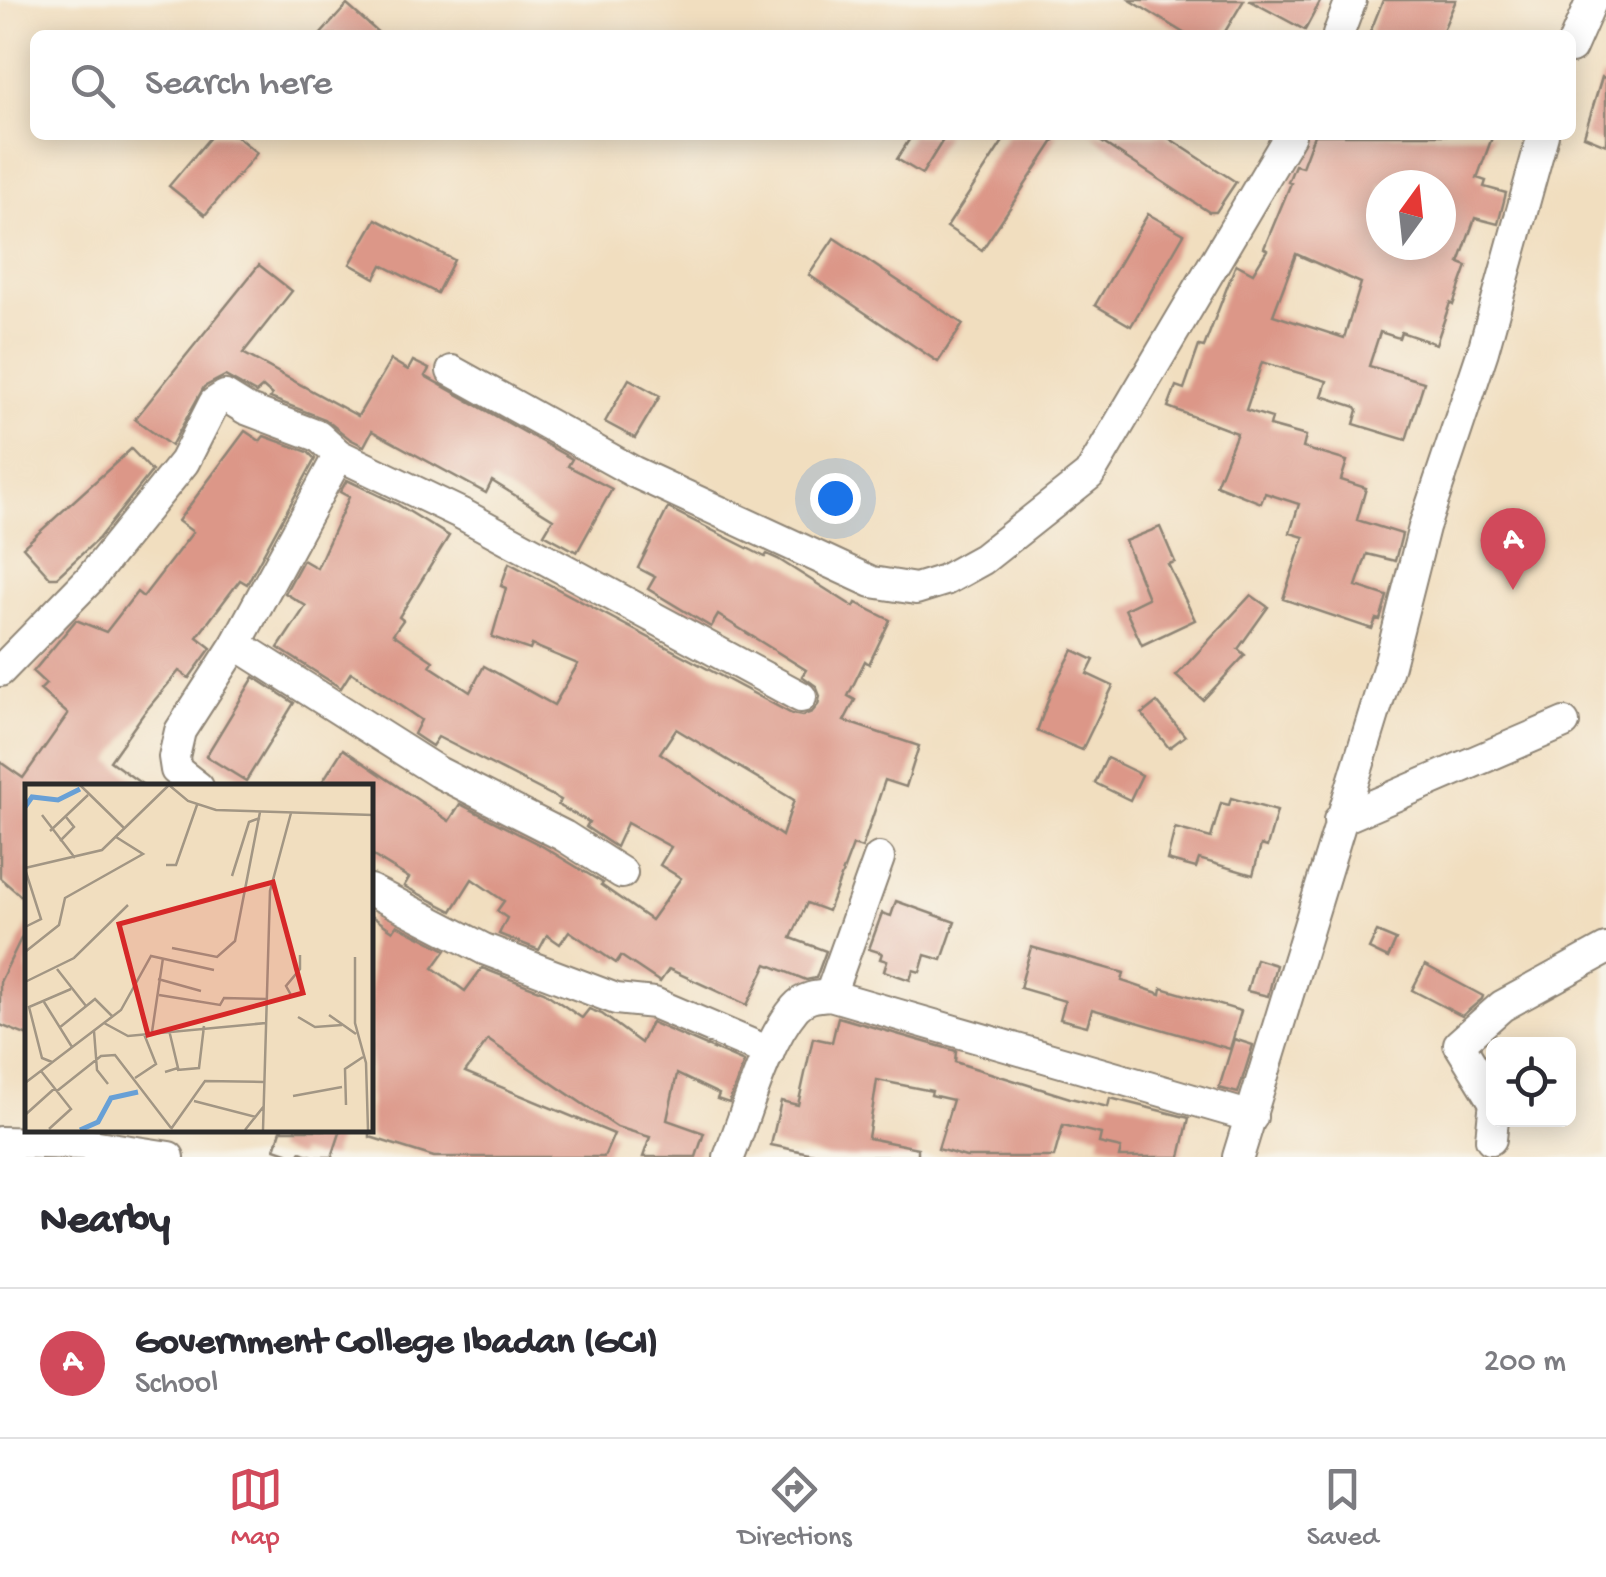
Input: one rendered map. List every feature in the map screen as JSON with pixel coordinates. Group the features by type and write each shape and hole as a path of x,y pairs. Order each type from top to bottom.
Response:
{"street":[{"path":"1340,30 1351,0"},
{"path":"1576,37 1592,0"},
{"path":"452,370 634,472 872,582 916,589 983,560 1089,475 1287,140"},
{"path":"1238,1157 1389,664 1424,527 1483,351 1542,140"},
{"path":"0,671 89,580 184,462 214,403 226,396 246,409 318,436 339,454 478,522 801,697"},
{"path":"194,784 176,770 174,757 180,732 236,644 339,454"},
{"path":"236,644 438,772 564,836 622,873"},
{"path":"1339,820 1564,723"},
{"path":"830,995 879,858"},
{"path":"372,891 484,949 616,999 654,1003 769,1052"},
{"path":"1486,1088 1459,1044 1502,1006 1606,949"},
{"path":"729,1157 769,1052 796,1006 810,997 830,995 1252,1117"},
{"path":"0,1142 46,1137 169,1157"}],"building":[{"path":"1130,0 1244,0 1226,30 1179,30"},
{"path":"1249,0 1321,0 1305,30"},
{"path":"1383,0 1456,0 1443,30 1371,30"},
{"path":"347,5 375,30 324,30"},
{"path":"1602,77 1606,78 1606,145 1584,136"},
{"path":"208,140 241,140 257,153 205,215 169,186"},
{"path":"909,140 943,140 922,174 897,159"},
{"path":"1004,140 1055,140 982,250 947,227"},
{"path":"1099,140 1172,140 1236,182 1216,212 1209,212"},
{"path":"1312,140 1491,140 1477,178 1486,181 1484,187 1506,193 1498,224 1475,218 1459,263 1467,266 1436,344 1401,332 1399,338 1380,332 1369,366 1424,382 1406,440 1354,424 1356,407 1322,396 1327,381 1262,362 1246,410 1272,418 1270,426 1306,436 1303,448 1347,461 1341,480 1366,488 1357,520 1402,534 1395,561 1367,554 1356,586 1387,596 1380,620 1376,619 1372,629 1283,599 1304,537 1290,533 1299,504 1265,493 1261,503 1216,485 1237,433 1168,407 1176,386 1184,389 1199,346 1204,347 1236,264 1253,273 1267,250 1264,248 1291,183 1288,182 1295,165 1302,167","holes":["1296,254 1361,283 1344,338 1273,315"]},
{"path":"1148,214 1184,234 1131,326 1095,305"},
{"path":"376,219 454,260 437,293 382,265 375,278 350,264"},
{"path":"834,238 963,324 938,362 809,275"},
{"path":"259,265 292,291 243,353 358,416 391,360 408,370 413,361 429,369 425,376 572,459 568,466 612,489 577,552 544,534 553,519 492,481 486,493 372,431 364,446 325,419 270,398 272,395 263,387 256,393 225,376 204,387 171,446 135,419"},
{"path":"629,379 660,396 635,438 605,422"},
{"path":"245,431 260,441 264,436 308,452 315,459 247,584 240,580 197,637 211,648 189,678 179,671 110,761 142,784 25,784 25,899 0,878 0,762 23,778 68,714 40,690 46,684 33,672 76,620 106,632 137,592 143,597 193,532 178,521"},
{"path":"131,449 152,471 98,539 57,577 50,577 23,547"},
{"path":"347,480 397,504 449,536 399,617 403,620 393,634 433,661 430,666 470,692 484,666 554,705 578,664 532,645 530,650 492,637 509,563 792,714 812,712 820,696 816,686 802,676 806,670 718,615 711,627 648,589 655,577 638,568 668,508 765,557 767,554 778,559 854,607 856,603 890,620 848,696 855,700 844,721 919,746 906,787 885,780 862,848 853,845 828,911 807,903 791,938 826,951 816,978 806,980 767,964 747,1005 669,969 660,982 621,956 616,963 569,931 560,944 547,935 539,950 499,934 507,918 497,911 504,901 472,879 452,911 404,886 409,878 372,855 372,784 321,784 343,749 449,821 460,804 542,846 603,883 651,920 681,878 660,865 671,847 627,823 616,847 586,827 589,822 558,805 561,800 438,737 432,746 414,734 421,720 351,672 341,688 278,648 306,606 285,593 303,560 317,568 349,497 340,492","holes":["676,729 794,800 782,836 660,753"]},
{"path":"1160,527 1175,562 1168,564 1195,620 1142,645 1125,609 1148,598 1125,541"},
{"path":"1251,595 1268,607 1238,649 1245,655 1203,700 1176,676"},
{"path":"1073,650 1094,660 1087,674 1113,686 1082,750 1037,731 1051,692"},
{"path":"254,677 294,703 246,781 206,756"},
{"path":"1157,702 1185,736 1169,748 1142,714"},
{"path":"1107,758 1142,775 1130,800 1095,783"},
{"path":"1231,798 1277,811 1267,847 1261,845 1253,875 1199,859 1196,868 1167,860 1175,828 1211,838 1221,803 1229,805"},
{"path":"896,901 955,922 942,960 925,955 920,972 913,970 910,980 884,971 887,961 880,959 882,953 869,949 882,913 891,916"},
{"path":"372,916 393,931 397,925 446,950 433,968 465,991 482,968 544,992 582,1018 589,1009 602,1014 641,1043 651,1022 744,1062 729,1103 677,1074 667,1120 704,1133 696,1157 643,1157 650,1137 617,1127 488,1040 465,1072 614,1134 604,1157 434,1157 370,1137"},
{"path":"25,930 25,1035 0,1025 0,982"},
{"path":"1377,932 1396,940 1388,958 1369,949"},
{"path":"1031,947 1124,973 1122,981 1161,994 1162,988 1241,1011 1230,1049 1092,1009 1087,1026 1060,1019 1065,1001 1020,988"},
{"path":"1256,959 1276,965 1268,996 1247,991"},
{"path":"1425,965 1483,996 1482,999 1462,1016 1412,990"},
{"path":"838,1017 956,1051 955,1062 1070,1098 1108,1107 1110,1098 1189,1118 1180,1157 1119,1157 1121,1148 1099,1143 1101,1134 1063,1125 1054,1157 966,1157 938,1149 953,1100 931,1095 932,1091 877,1080 868,1138 918,1148 918,1157 828,1157 771,1145 781,1101 798,1105 813,1038 832,1042"},
{"path":"1234,1039 1253,1045 1238,1093 1219,1088"},
{"path":"280,1132 340,1132 332,1157 300,1152 298,1157 275,1149"}],"place":[{"name":"Government College Ibadan (GCI)","path":"1513,590"}]}
